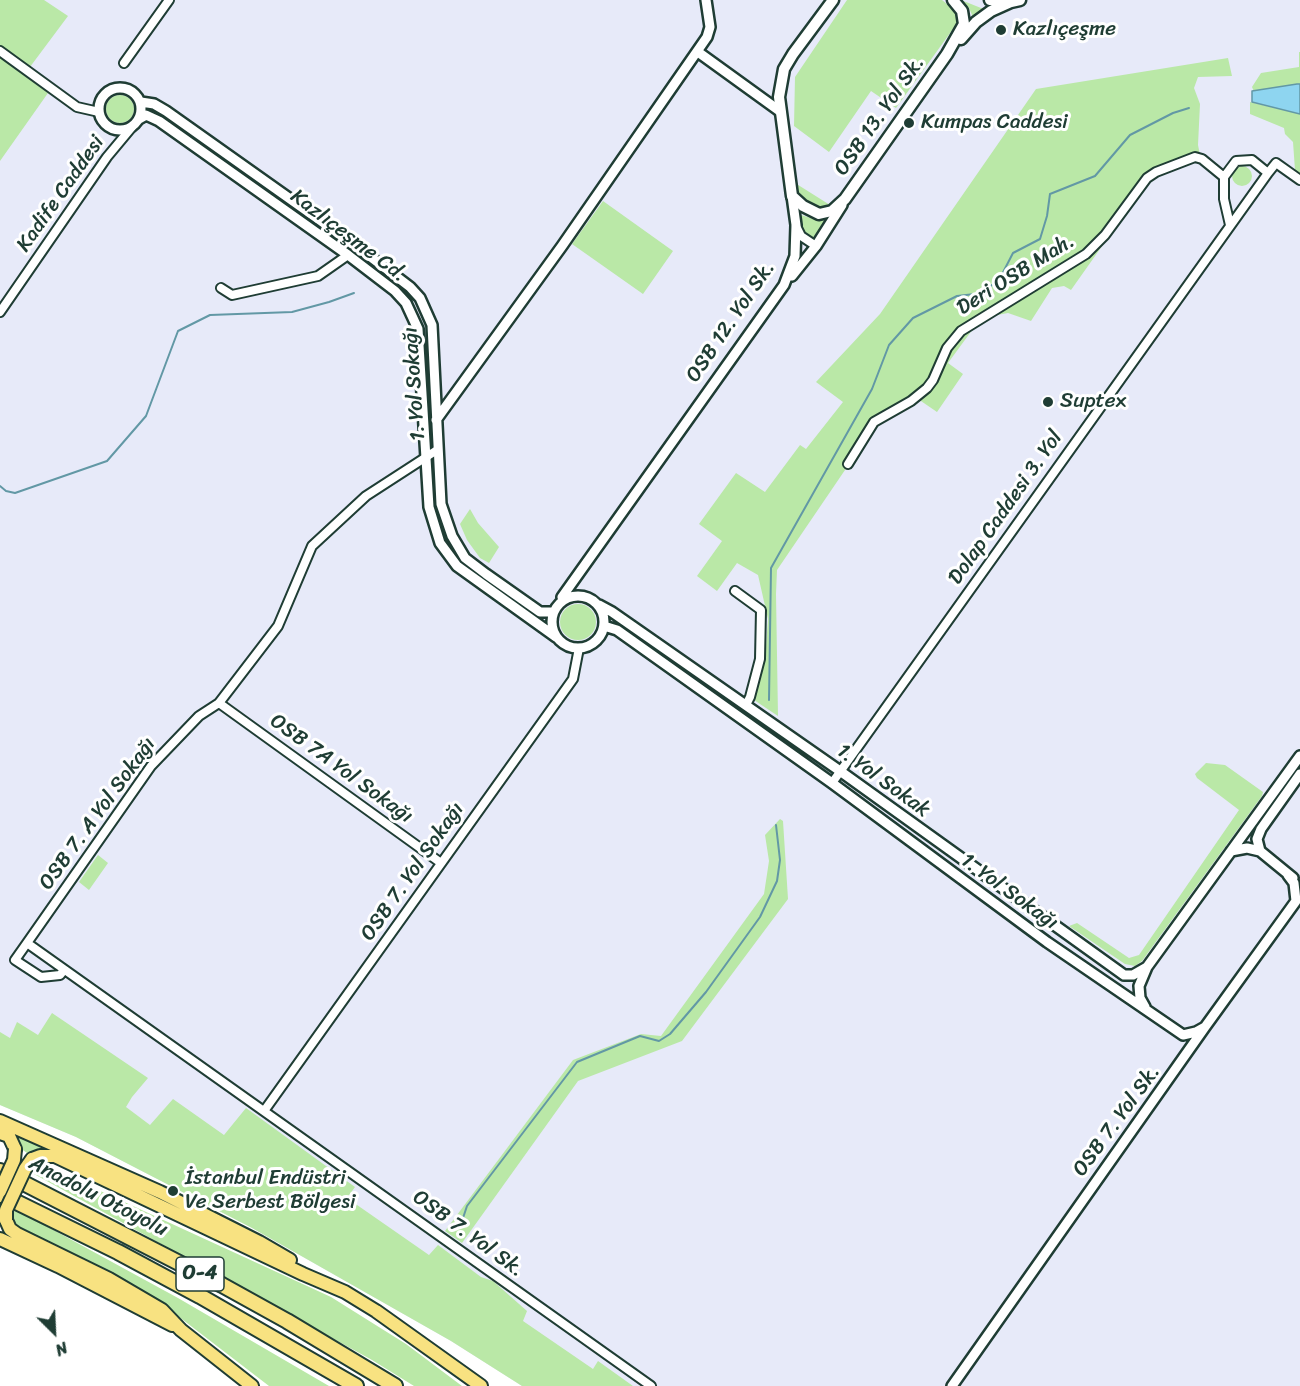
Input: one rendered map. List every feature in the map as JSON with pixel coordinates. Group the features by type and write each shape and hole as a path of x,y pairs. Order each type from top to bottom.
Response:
{"highway":[{"name":"Anadolu Otoyolu","path":"0,1171 222,1285 395,1386"},
{"name":"Anadolu Otoyolu","path":"0,1192 189,1291 356,1386"}],"main road":[{"name":"OSB 12. Yol Sk.","path":"792,196 779,97 784,69 833,0"},
{"path":"946,54 964,24 962,10 952,0"},
{"path":"990,0 1016,1"},
{"path":"946,54 976,22 991,11 1016,1"},
{"name":"OSB 13. Yol Sk.","path":"845,199 946,54"},
{"path":"792,196 803,206 819,214 832,211 845,199"},
{"path":"0,1121 160,1192 259,1242 376,1311 481,1386"},
{"path":"0,1132 9,1136 15,1149 14,1160 0,1192"},
{"path":"252,1386 181,1330 162,1310 109,1279 10,1229 6,1220 6,1210 32,1159 40,1155 55,1156 303,1275 345,1292"},
{"path":"0,1239 58,1266 181,1330"}],"street":[{"path":"124,63 169,0"},
{"path":"424,429 436,420 698,52 710,27 706,0"},
{"path":"0,51 77,107 99,112"},
{"path":"698,52 781,112"},
{"path":"126,88 132,91 141,102 142,111 139,119 132,127 125,130 112,128 101,119 99,112 101,99 112,89 126,88"},
{"name":"1. Yol Sokağı","path":"141,102 154,104 166,111 355,245 410,286 420,298 432,325 441,504 452,536 465,558 540,612 553,612"},
{"name":"Kazlıçeşme Cd.","path":"139,119 147,115 159,122 348,255 395,291 406,303 418,328 425,456"},
{"name":"Kadife Caddesi","path":"0,312 107,157 132,127"},
{"name":"Deri OSB Mah.","path":"848,464 874,422 911,401 927,388 947,348 962,331 1091,249 1105,235 1147,178 1156,172 1196,157 1202,159 1224,177"},
{"path":"1230,225 1224,199 1224,177 1236,161 1252,160 1269,173 1276,163 1300,180"},
{"name":"Dolap Caddesi 3. Yol","path":"832,783 1269,173"},
{"name":"OSB 12. Yol Sk.","path":"563,600 562,597 784,285 794,263 796,225 792,196"},
{"path":"784,285 816,246 845,199"},
{"path":"796,225 801,236 816,246"},
{"path":"221,288 232,295 318,276 348,255"},
{"name":"OSB 7. A Yol Sokağı","path":"27,943 151,766 198,716 219,703 278,626 312,546 366,496 437,450"},
{"path":"425,456 429,507 441,543 457,566 562,643 579,648 596,641 604,626 604,619 598,605 580,595 563,600 553,612 551,621 556,637"},
{"path":"580,573 580,595"},
{"path":"735,591 761,610 760,659 746,705"},
{"name":"1. Yol Sokak","path":"598,605 840,771 1124,975 1133,975 1147,967"},
{"name":"1. Yol Sokağı","path":"604,626 617,630 832,783 1047,942 1183,1035"},
{"name":"OSB 7. Yol Sokağı","path":"264,1111 573,679 579,648"},
{"name":"OSB 7A Yol Sokağı","path":"219,703 441,863"},
{"path":"1260,851 1257,839 1261,829 1300,756"},
{"path":"1146,1009 1140,998 1139,986 1147,967 1231,851 1300,774"},
{"path":"1231,851 1247,848 1260,851 1300,883"},
{"name":"OSB 7. Yol Sk.","path":"952,1386 1205,1027 1298,900 1294,883 1288,875"},
{"path":"64,970 60,975 41,977 15,960 27,943 264,1111"},
{"path":"1187,1055 1183,1035 1205,1027"},
{"name":"OSB 7. Yol Sk.","path":"264,1111 651,1386"}],"shaded area":[{"path":"0,0 1300,0 1300,1386 522,1386 451,1341 252,1228 76,1137 0,1105"}],"green space":[{"path":"0,0 44,0 68,16 24,75 48,93 0,161"},
{"path":"847,0 942,0 956,11 958,22 896,108 871,91 829,152 794,126 795,77"},
{"path":"961,0 981,8 991,9 968,25 972,15"},
{"path":"1299,52 1300,89 1255,94 1252,87 1261,73 1299,67"},
{"path":"1228,58 1232,76 1198,77 1194,88 1200,104 1198,145 1201,160 1193,157 1153,174 1071,290 1064,286 1052,288 1031,321 1008,313 981,318 948,363 963,374 937,412 918,399 879,420 777,570 778,716 754,700 765,660 768,619 758,575 737,563 717,591 697,576 722,541 699,524 736,473 765,492 800,445 806,449 843,402 816,382 880,314 1036,89"},
{"path":"120,95 130,99 134,109 130,119 120,123 110,119 106,109 110,99"},
{"path":"1250,102 1300,114 1300,174 1295,170 1293,142 1285,134 1284,128 1250,114"},
{"path":"1238,166 1246,166 1252,172 1252,180 1246,186 1238,186 1232,180 1232,172"},
{"path":"795,183 830,205 823,209 814,209 797,196"},
{"path":"603,201 673,251 643,294 572,244"},
{"path":"798,214 817,220 831,217 814,241 804,236"},
{"path":"470,509 478,523 499,547 489,563 480,558 467,540 460,524"},
{"path":"578,604 591,609 596,622 591,635 578,640 565,635 560,622 565,609"},
{"path":"1206,763 1225,765 1263,792 1262,796 1142,961 1135,966 1125,964 1069,926 1077,923 1129,958 1139,955 1239,810 1197,778 1195,774"},
{"path":"780,819 783,821 788,899 682,1041 578,1081 462,1243 445,1231 573,1060 641,1034 661,1036 764,894 769,861 765,835"},
{"path":"98,855 108,863 89,890 79,882"},
{"path":"52,1013 148,1078 126,1107 150,1125 173,1099 224,1135 246,1108 355,1187 347,1198 429,1255 438,1245 481,1277 493,1281 527,1311 523,1321 593,1369 598,1361 633,1386 522,1386 451,1341 252,1228 76,1137 0,1105 0,1032 10,1038 17,1022 38,1035"},
{"path":"12,1131 47,1149 27,1153 20,1148"},
{"path":"46,1166 331,1297 406,1344 462,1386 414,1386 372,1360 34,1174 37,1167"},
{"path":"15,1209 178,1298 329,1386 269,1386 174,1313 17,1227 13,1216"}],"water":[{"path":"1300,84 1300,114 1252,102 1252,91"}],"waterway":[{"path":"769,700 771,568 872,389 889,345 913,318 957,296 975,294 998,282 1013,253 1040,239 1047,216 1050,194 1095,176 1130,135 1173,113 1189,108"},
{"path":"0,486 6,491 15,493 107,461 146,416 178,331 210,315 292,312 354,293"},
{"path":"460,1227 467,1206 577,1062 640,1036 659,1041 670,1034 706,992 760,917 777,881 780,860 776,825"}],"place":[{"name":"Kazlıçeşme","path":"1001,30"},
{"name":"Kumpas Caddesi","path":"909,123"},
{"name":"Suptex","path":"1048,402"},
{"name":"İstanbul Endüstri Ve Serbest Bölgesi","path":"173,1191"}]}
